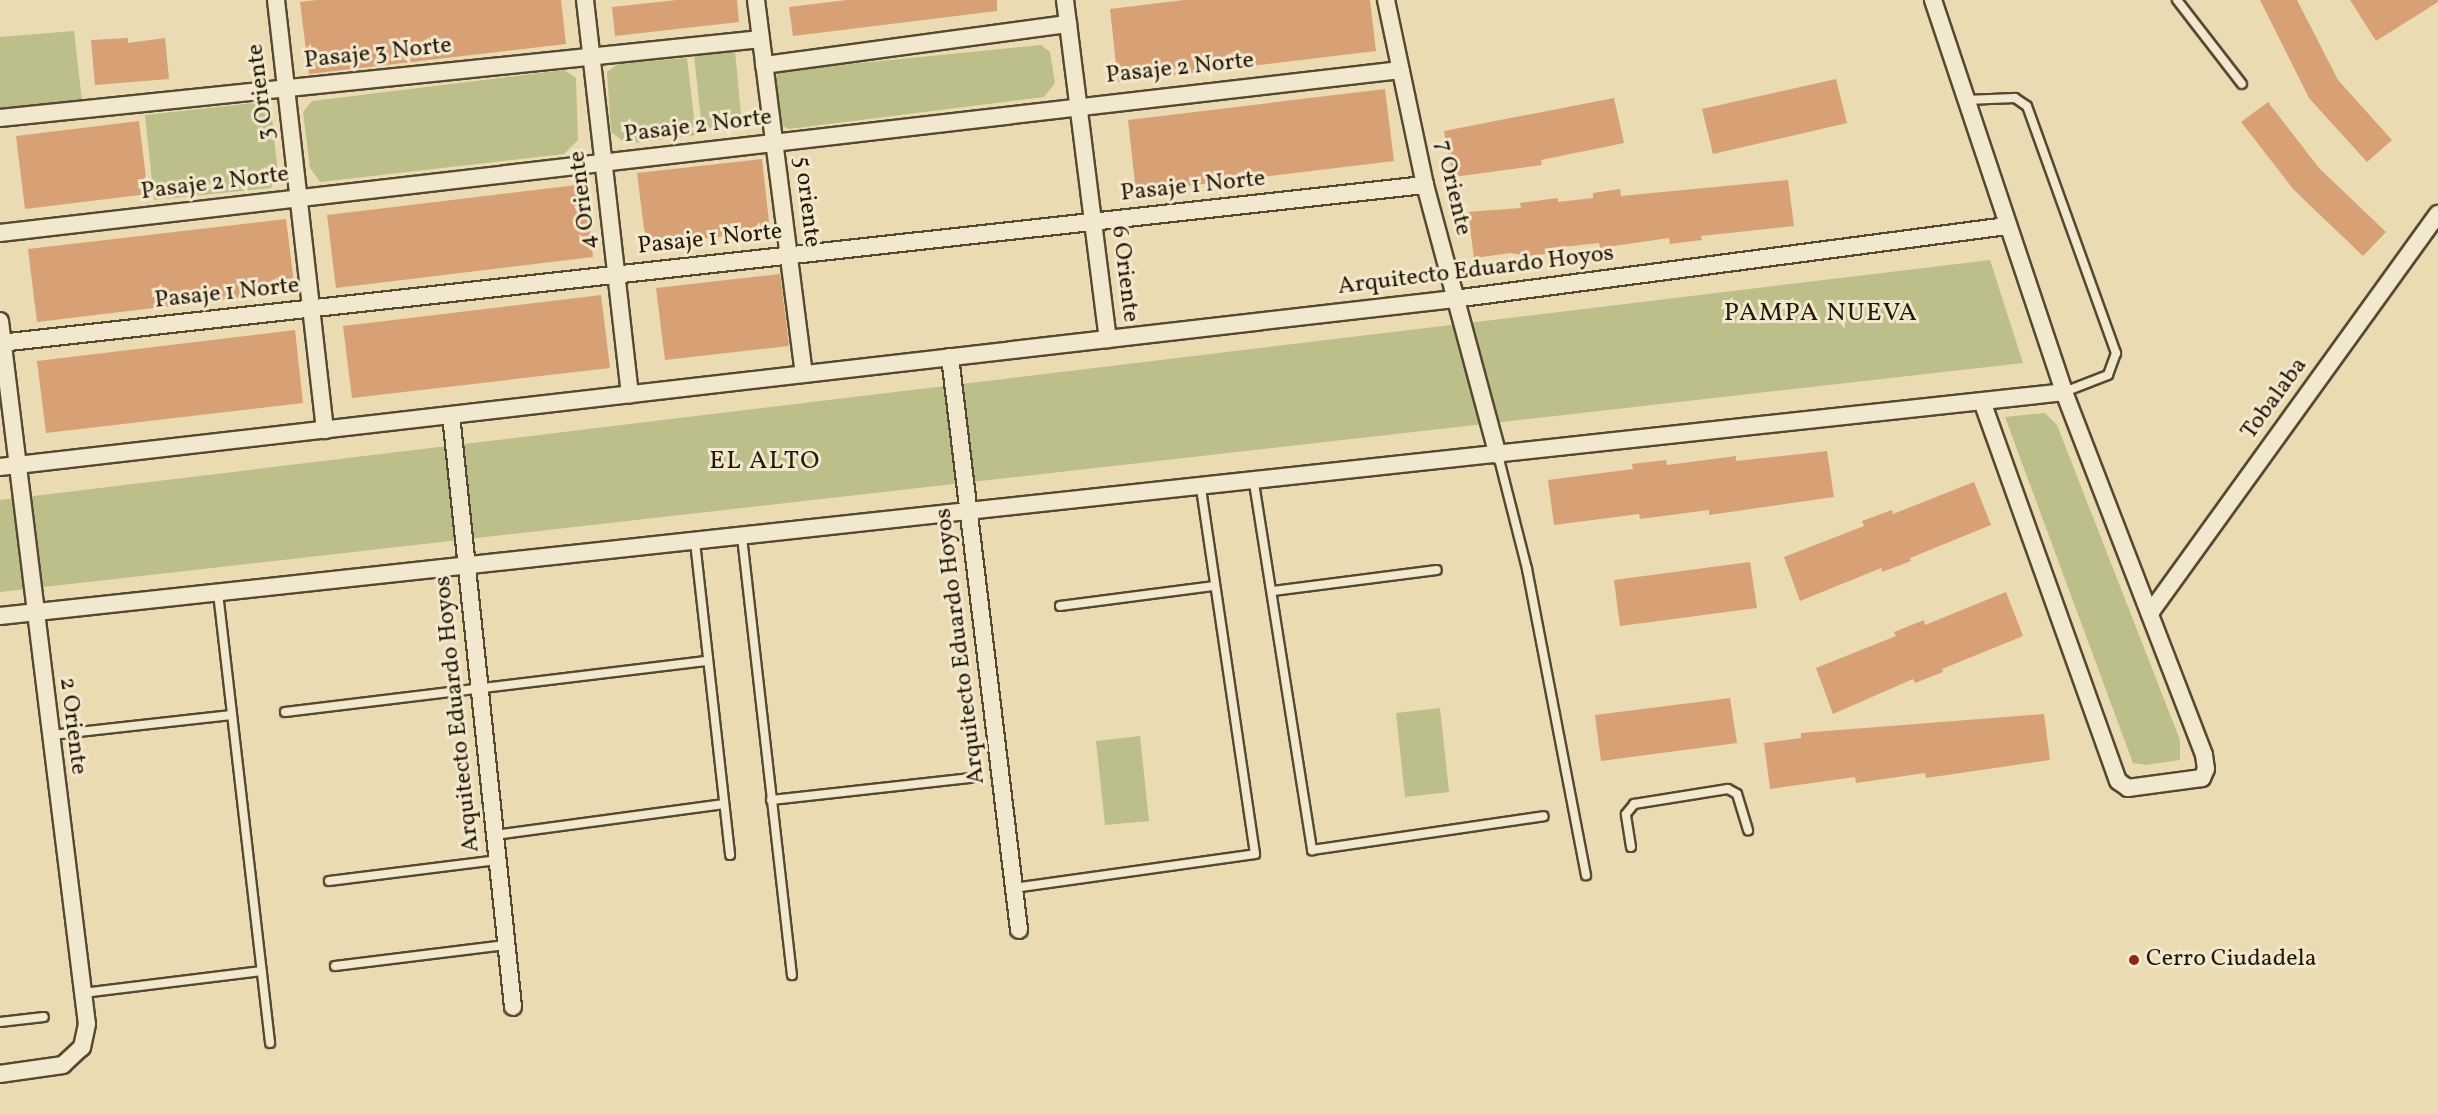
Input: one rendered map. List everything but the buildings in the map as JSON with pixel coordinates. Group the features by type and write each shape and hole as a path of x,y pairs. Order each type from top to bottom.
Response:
{"street":[{"name":"3 Oriente","path":"276,0 325,430"},
{"name":"4 Oriente","path":"585,0 630,394"},
{"name":"5 oriente","path":"756,0 804,374"},
{"name":"6 Oriente","path":"1065,0 1108,339"},
{"name":"7 Oriente","path":"1386,0 1425,185 1498,455"},
{"path":"1934,0 2007,226 2064,392 2204,755 2206,769 2202,778 2128,788 2118,781 1982,402"},
{"path":"764,65 1068,24"},
{"name":"Pasaje 3 Norte","path":"0,117 761,39"},
{"name":"Pasaje 2 Norte","path":"0,233 1078,105 1401,70"},
{"name":"Pasaje 1 Norte","path":"1,343 1425,185"},
{"name":"Tobalaba","path":"2150,613 2438,214"},
{"name":"Arquitecto Eduardo Hoyos","path":"0,467 1454,299 2007,226"},
{"name":"2 Oriente","path":"0,321 33,613 87,1032 78,1054 55,1068 0,1074"},
{"name":"Arquitecto Eduardo Hoyos","path":"950,357 1019,930"},
{"path":"0,616 1254,483 2064,392"},
{"name":"Arquitecto Eduardo Hoyos","path":"451,416 513,1007"}],"lane":[{"path":"2177,0 2242,84"},
{"path":"1966,100 2015,98 2027,106 2116,353 2108,375 2064,392"},
{"path":"1498,455 1527,569 1586,875"},
{"path":"1254,483 1273,591 1312,850 1544,816"},
{"path":"1014,888 1255,854 1201,488"},
{"path":"742,537 792,975"},
{"path":"695,542 730,855"},
{"path":"1273,591 1437,570"},
{"path":"1060,606 1215,586"},
{"path":"218,593 270,1043"},
{"path":"285,712 708,661"},
{"path":"49,735 232,715"},
{"path":"771,800 970,778"},
{"path":"1631,848 1626,814 1634,804 1728,789 1737,794 1748,830"},
{"path":"495,835 724,804"},
{"path":"329,881 497,860"},
{"path":"335,966 507,945"},
{"path":"82,993 262,971"},
{"path":"0,1022 44,1017"}],"green space":[{"path":"74,31 82,101 0,108 0,37"},
{"path":"1041,45 1050,52 1055,83 1044,97 789,129 778,124 772,83 780,71"},
{"path":"735,51 742,125 702,129 694,55"},
{"path":"687,58 696,135 627,144 611,132 607,72 618,64"},
{"path":"564,70 576,78 578,140 564,154 320,182 310,168 303,112 312,101"},
{"path":"262,102 271,110 278,173 271,188 154,200 145,115"},
{"path":"1990,260 2023,363 0,592 0,500"},
{"path":"2045,413 2057,425 2180,740 2180,760 2146,765 2133,763 2005,417"},
{"path":"1440,708 1449,792 1405,797 1396,713"},
{"path":"1140,736 1149,821 1105,825 1096,741"}],"place":[{"name":"Cerro Ciudadela","path":"2134,960"}],"district":[{"name":"PAMPA NUEVA","path":"1821,314"},
{"name":"EL ALTO","path":"765,462"}]}
